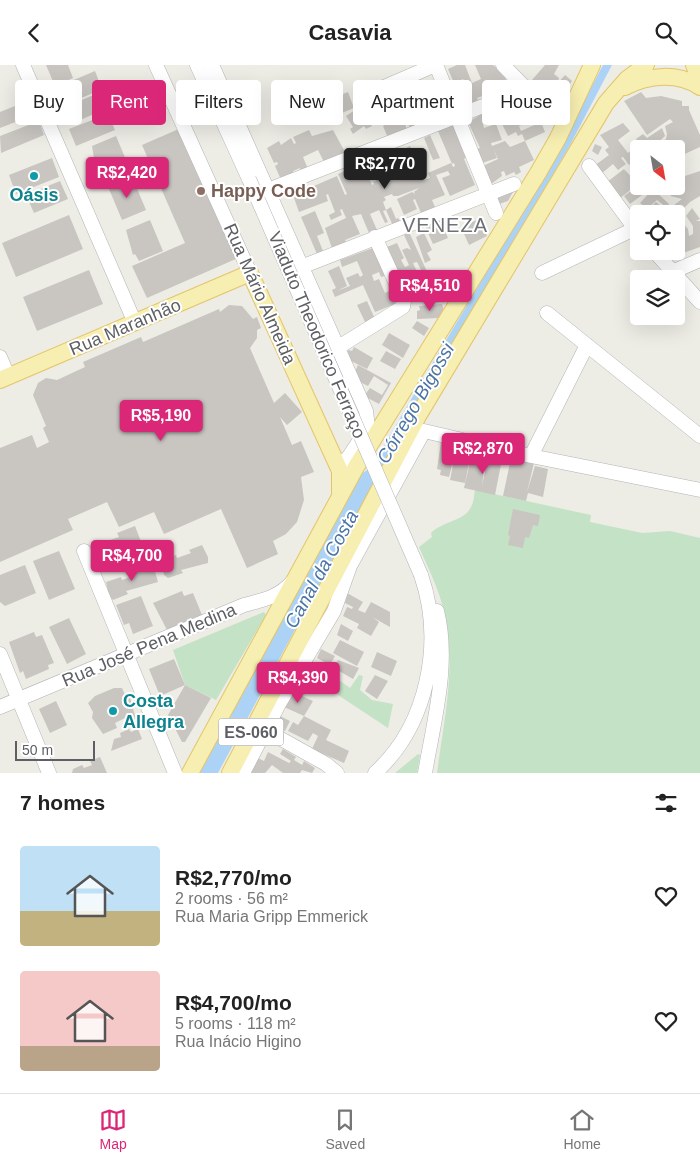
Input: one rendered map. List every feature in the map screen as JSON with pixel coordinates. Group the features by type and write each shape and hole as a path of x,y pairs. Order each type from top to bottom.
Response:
{"main road":[{"name":"ES-060","path":"190,773 338,497 538,173 558,138 592,65"},
{"name":"ES-060","path":"230,773 418,416 606,103 627,79 646,65"},
{"path":"694,65 700,81"},
{"path":"606,103 622,89 650,78 679,78 700,87"},
{"name":"Rua Maranhão","path":"4,378 250,273"},
{"name":"Rua Mário Almeida","path":"250,273 338,465 342,478 338,497"}],"street":[{"path":"23,65 135,323"},
{"name":"Rua Mário Almeida","path":"156,65 250,273"},
{"name":"Viaduto Theodorico Ferraço","path":"197,65 250,179 422,575"},
{"path":"212,65 366,411 368,428 348,458 338,465"},
{"path":"400,80 435,65 441,80"},
{"path":"503,65 518,80"},
{"path":"268,190 433,125"},
{"path":"460,125 496,213"},
{"path":"589,166 630,222"},
{"path":"301,267 488,192 514,184"},
{"path":"542,273 630,235"},
{"path":"337,348 403,307 404,301 375,237"},
{"path":"662,260 670,270"},
{"path":"677,270 700,260"},
{"path":"685,286 700,302"},
{"path":"547,313 700,436"},
{"path":"531,456 588,345"},
{"path":"0,357 4,378"},
{"path":"243,773 265,730 334,611 350,566 424,431 531,456 700,490"},
{"path":"84,551 175,773"},
{"path":"375,773 393,756 408,734 419,709 424,690 430,652 431,623 422,575"},
{"path":"422,575 437,612 443,654 425,773"},
{"name":"Rua José Pena Medina","path":"0,707 126,656 244,605 268,599 284,589 295,578"},
{"path":"0,654 49,773"},
{"path":"265,730 326,764 337,773"}],"green space":[{"path":"475,490 591,515 590,522 642,533 670,531 700,538 700,773 437,773 448,693 448,632 442,603 419,547 432,537 431,533 435,529 468,512 473,503"},
{"path":"264,612 266,615 216,700 185,685 173,650"},
{"path":"359,675 363,676 360,690 372,700 393,704 388,728 329,689 336,678 350,688"},
{"path":"418,754 420,755 417,773 395,773"}],"water":[{"path":"603,65 612,65 569,147 399,436 218,773 198,773 361,474 372,467 519,218"}],"building":[{"path":"46,65 68,65 73,78 68,80 52,80"},
{"path":"457,65 465,65 471,80 453,80 448,69"},
{"path":"475,65 493,65 503,73 506,80 482,80 482,96 477,98 478,100 472,103 472,83 481,79"},
{"path":"545,65 559,65 554,74 559,78 559,80 532,80"},
{"path":"95,71 98,80 92,80 92,93 82,98 82,80 74,80"},
{"path":"565,75 572,81 570,84 570,80 561,80"},
{"path":"348,92 353,108 343,113 343,94"},
{"path":"641,92 646,98 661,96 682,101 682,106 689,106 700,135 700,147 685,154 685,140 665,140 667,134 665,126 673,122 670,119 647,135 624,101"},
{"path":"92,96 92,115 82,119 82,100"},
{"path":"15,106 15,122 0,128 0,112"},
{"path":"353,111 353,125 372,126 366,129 364,126 353,134 350,129 353,127 346,116"},
{"path":"482,114 482,125 484,128 496,125 502,140 491,143 492,146 505,141 510,147 525,141 534,160 519,167 521,172 516,175 514,172 506,176 504,171 501,172 502,176 491,184 483,166 498,159 493,148 497,158 482,163 477,149 480,148 469,125 472,125 472,120"},
{"path":"92,120 92,125 113,125 115,130 76,146 69,129"},
{"path":"623,123 630,131 618,140 628,153 630,151 630,164 623,157 621,158 626,164 618,170 613,164 601,174 594,166 609,155 605,150 609,147 600,135"},
{"path":"29,125 40,125 44,135 1,153 0,136"},
{"path":"406,125 407,130 388,138 383,126"},
{"path":"453,125 467,157 464,159 475,185 450,196 442,178 450,175 448,171 436,175 445,195 432,200 435,207 421,213 415,199 413,200 417,209 404,215 397,199 412,192 415,194 414,192 419,188 398,196 393,196 392,194 384,197 386,200 383,202 386,210 383,211 388,222 385,223 379,210 370,214 377,230 369,233 361,214 352,216 360,234 345,240 347,244 333,251 325,228 346,218 342,209 340,210 342,215 331,220 329,215 335,212 328,194 326,195 328,201 299,212 293,195 337,176 345,195 347,194 338,174 351,168 352,173 364,168 372,185 374,184 373,182 376,181 365,164 379,156 380,159 398,151 410,180 422,175 424,180 430,178 428,173 451,163 453,167 455,166 454,163 452,164 438,131"},
{"path":"502,125 521,125 519,126 521,131 534,125 542,125 545,132 525,141 522,134 518,136 516,132 508,136"},
{"path":"181,128 238,258 147,298 132,266 185,243 142,145"},
{"path":"662,128 665,136 661,140 636,139 643,134 647,138"},
{"path":"309,130 312,136 333,130 345,152 324,162 318,150 303,157 308,169 301,172 300,168 293,171 295,176 282,182 275,166 278,164 277,162 274,163 267,148 279,141 281,145 291,138 294,144 296,143 293,137"},
{"path":"430,135 440,158 433,160 424,138"},
{"path":"116,136 129,167 104,178 95,164 92,146"},
{"path":"595,144 602,147 598,155 592,151"},
{"path":"410,146 419,166 408,171 400,151"},
{"name":"Oásis","path":"52,158 59,177 16,194 9,175"},
{"path":"624,169 630,175 630,190 619,199 607,182"},
{"path":"700,171 700,196 685,207 685,205 674,205 682,199 671,195 685,195 685,176"},
{"path":"133,179 146,210 122,220 109,189"},
{"path":"60,181 68,199 34,213 26,195"},
{"path":"514,190 508,201 499,204 495,196"},
{"path":"630,192 630,195 642,195 630,204 624,196"},
{"path":"647,195 659,195 669,204 663,205 657,200 651,205 642,205 640,203"},
{"path":"391,207 396,219 398,218 401,222 393,226 386,210"},
{"path":"692,208 700,219 696,221 700,221 700,247 685,252 685,226 688,229 689,236 693,234 693,226 686,216"},
{"path":"315,211 324,233 317,236 323,251 317,254 301,217"},
{"path":"69,215 83,249 16,277 2,243"},
{"path":"439,217 448,238 433,244 424,224"},
{"path":"479,219 487,236 469,245 461,227"},
{"path":"150,220 163,251 139,261 135,254 133,255 126,230"},
{"path":"409,232 429,276 435,273 442,287 435,290 441,302 426,303 423,296 418,298 412,284 400,289 394,263 387,247 397,243 404,258 401,260 405,267 409,265 402,250 407,248 411,250 404,235","holes":["417,262 425,278 421,280 413,263"]},
{"path":"424,233 432,250 427,253 431,260 425,263 416,237"},
{"path":"373,248 385,276 381,277 379,272 372,275 374,281 379,279 385,293 389,291 395,304 375,312 363,285 335,297 332,290 336,288 328,271 339,266 347,286 337,291 350,286 346,278 358,273 360,277 363,275 357,261 342,267 340,260"},
{"path":"89,270 103,304 37,331 23,297"},
{"path":"367,301 375,319 366,324 357,305"},
{"path":"442,304 444,310 439,318 417,319 417,311 420,310 419,306"},
{"path":"229,305 242,306 253,319 257,317 261,328 257,330 257,338 250,348 274,403 285,393 302,412 287,425 280,417 292,445 301,441 314,472 301,477 304,500 297,522 286,534 273,541 278,554 247,568 221,509 164,534 154,512 119,527 107,502 68,519 73,530 0,562 0,448 32,435 37,448 49,442 43,428 46,426 33,395 38,383 46,378 57,380 85,367 83,362 141,337 143,342 219,309 220,312"},
{"path":"417,321 429,328 424,336 412,328"},
{"path":"389,333 410,345 403,358 382,345"},
{"path":"354,347 373,358 367,369 351,361 343,354 349,350 352,351"},
{"path":"386,351 401,359 395,369 380,361"},
{"path":"358,365 391,383 379,404 364,396 370,388 382,395 388,385 374,376 368,386 352,378"},
{"path":"441,442 450,444 446,459 453,461 449,477 440,475 441,470 437,469"},
{"path":"456,449 471,453 465,483 450,480"},
{"path":"472,454 483,456 482,462 485,463 482,486 488,457 502,459 495,495 464,488"},
{"path":"511,458 534,463 527,492 535,466 548,469 543,497 528,493 526,501 503,496"},
{"path":"513,509 540,515 538,526 533,525 529,538 525,537 523,548 508,545"},
{"path":"135,526 148,560 130,567 129,563 111,571 102,568 96,552 99,544 119,537 117,533"},
{"path":"202,545 208,557 208,563 181,570 183,573 168,578 164,575 161,561 176,555 177,558 191,553 189,550"},
{"path":"59,551 75,589 49,600 33,561"},
{"path":"25,565 36,593 5,606 0,602 0,575"},
{"path":"151,565 154,568 158,582 126,591 128,594 113,600 109,596 106,582 121,577 122,580 136,575 135,571"},
{"path":"182,591 184,596 193,593 202,615 167,630 153,603"},
{"path":"347,593 363,602 358,610 365,613 371,602 390,612 390,627 372,617 379,622 371,636 357,628 359,624 343,616 347,607 352,609 353,607 345,603"},
{"path":"141,596 153,626 133,634 129,623 124,625 116,605"},
{"path":"69,618 86,654 67,664 49,627"},
{"path":"341,624 353,631 348,641 337,635"},
{"path":"34,632 36,637 42,635 54,663 48,665 49,669 26,679 23,671 20,673 9,642"},
{"path":"340,640 364,652 357,666 333,653"},
{"path":"321,649 335,656 330,665 317,658"},
{"path":"377,652 397,661 391,676 371,667"},
{"path":"174,659 185,685 160,696 149,669"},
{"path":"338,660 359,668 353,679 334,668"},
{"path":"375,675 388,681 377,699 365,691"},
{"path":"185,685 211,698 185,742 182,742 168,715"},
{"name":"Costa Allegra","path":"114,688 122,688 126,697 130,698 136,719 127,723 125,718 115,723 117,728 103,734 92,718 93,712 88,703 95,696"},
{"path":"293,692 313,701 304,716 284,707"},
{"path":"56,701 67,725 50,733 39,709"},
{"path":"278,715 290,721 285,731 273,725"},
{"path":"304,716 331,730 326,740 349,751 344,763 312,749 318,736 313,733 308,741 288,731 293,722 298,725"},
{"path":"129,729 131,732 138,729 142,739 111,751 114,739 121,737 120,733"},
{"path":"283,749 296,757 294,760 302,765 304,761 315,768 312,773 302,770 300,773 283,773 272,765 265,773 251,773 258,758 264,761 268,752 289,763 291,761 280,754"},
{"path":"100,757 107,773 72,773 73,769 82,765 84,768 92,765 90,761"}],"place":[{"name":"Oásis","path":"34,176"},
{"name":"Happy Code","path":"201,191"},
{"name":"Costa Allegra","path":"113,711"}],"district":[{"name":"VENEZA","path":"445,225"}],"water label":[{"name":"Córrego Bigossi","path":"415,403"},
{"name":"Canal da Costa","path":"321,569"}]}
